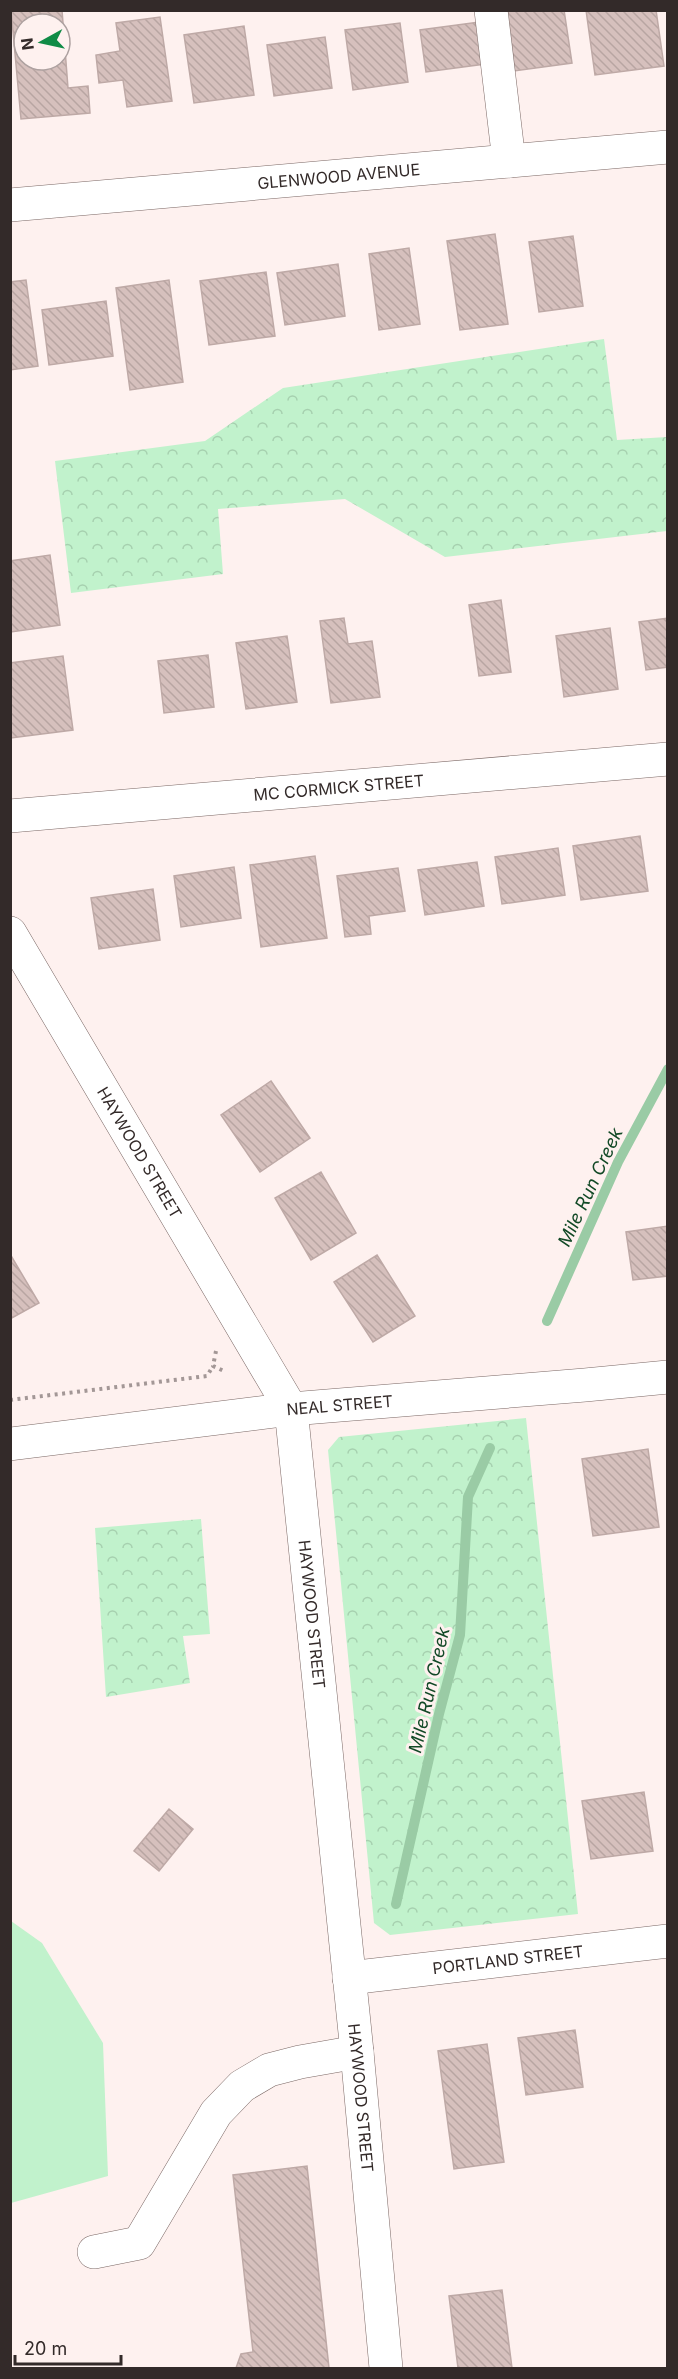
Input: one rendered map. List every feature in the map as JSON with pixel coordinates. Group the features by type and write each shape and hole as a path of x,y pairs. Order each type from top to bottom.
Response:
{"street":[{"path":"491,10 509,161"},
{"name":"GLENWOOD AVENUE","path":"10,205 668,147"},
{"name":"MC CORMICK STREET","path":"10,816 668,759"},
{"name":"HAYWOOD STREET","path":"10,933 291,1409 357,2052 386,2368"},
{"name":"NEAL STREET","path":"10,1444 291,1409 668,1377"},
{"name":"PORTLAND STREET","path":"349,1978 668,1941"},
{"path":"94,2253 139,2243 216,2113 242,2086 269,2070 357,2052"}],"path":[{"path":"10,1400 207,1376 213,1366"}],"green space":[{"path":"604,339 617,440 667,437 667,531 445,557 345,499 218,509 223,574 71,593 55,461 205,441 283,388"},
{"path":"526,1418 578,1914 390,1935 374,1923 328,1450 339,1437"},
{"path":"201,1519 210,1634 183,1636 190,1683 106,1697 95,1528"},
{"path":"11,1921 42,1943 103,2043 108,2176 11,2203"}],"building":[{"path":"11,10 62,10 62,12 12,12 12,21"},
{"path":"505,10 564,10 572,63 514,71"},
{"path":"586,10 656,10 664,66 595,75"},
{"path":"160,17 172,101 127,107 123,80 99,83 96,55 120,51 116,23"},
{"path":"479,22 485,64 426,72 420,30"},
{"path":"400,23 408,82 353,90 345,30"},
{"path":"244,26 254,95 194,103 184,35"},
{"path":"325,37 332,88 274,96 267,45"},
{"path":"17,72 67,72 68,88 88,86 90,113 21,119"},
{"path":"495,234 508,324 460,330 447,241"},
{"path":"573,236 583,306 539,312 529,242"},
{"path":"409,248 420,324 379,330 369,254"},
{"path":"338,264 345,316 285,325 277,273"},
{"path":"266,272 275,336 209,345 200,281"},
{"path":"26,280 38,366 10,370 10,282"},
{"path":"169,280 183,382 130,390 116,288"},
{"path":"106,301 113,356 49,365 42,310"},
{"path":"50,555 60,625 11,632 10,561"},
{"path":"501,600 511,672 479,676 469,605"},
{"path":"344,618 348,644 372,641 380,697 331,703 320,621"},
{"path":"668,618 668,667 646,670 639,622"},
{"path":"610,628 618,689 564,697 556,636"},
{"path":"287,636 297,702 246,709 236,643"},
{"path":"208,655 214,707 164,713 158,661"},
{"path":"63,656 73,730 11,738 10,663"},
{"path":"640,836 648,891 581,900 573,846"},
{"path":"558,848 565,895 502,904 495,857"},
{"path":"315,856 327,938 261,947 250,865"},
{"path":"477,862 484,906 425,915 418,870"},
{"path":"234,867 241,918 181,927 174,876"},
{"path":"398,868 405,911 369,916 371,934 345,937 337,876"},
{"path":"153,889 160,940 99,949 91,898"},
{"path":"271,1081 310,1138 260,1172 221,1115"},
{"path":"321,1172 356,1233 311,1260 275,1198"},
{"path":"668,1226 668,1276 633,1280 626,1232"},
{"path":"10,1254 39,1303 10,1319"},
{"path":"377,1255 415,1316 373,1342 334,1282"},
{"path":"648,1449 659,1527 593,1536 582,1459"},
{"path":"644,1792 653,1851 591,1859 582,1801"},
{"path":"169,1809 193,1829 159,1871 134,1851"},
{"path":"575,2030 583,2087 526,2095 518,2038"},
{"path":"487,2044 504,2162 454,2169 438,2051"},
{"path":"307,2166 329,2368 236,2368 241,2354 253,2352 233,2175"},
{"path":"502,2290 512,2368 458,2368 449,2296"}],"waterway":[{"name":"Mile Run Creek","path":"547,1321 618,1162 668,1069"},
{"name":"Mile Run Creek","path":"396,1904 439,1714 460,1635 468,1497 490,1448"}]}
